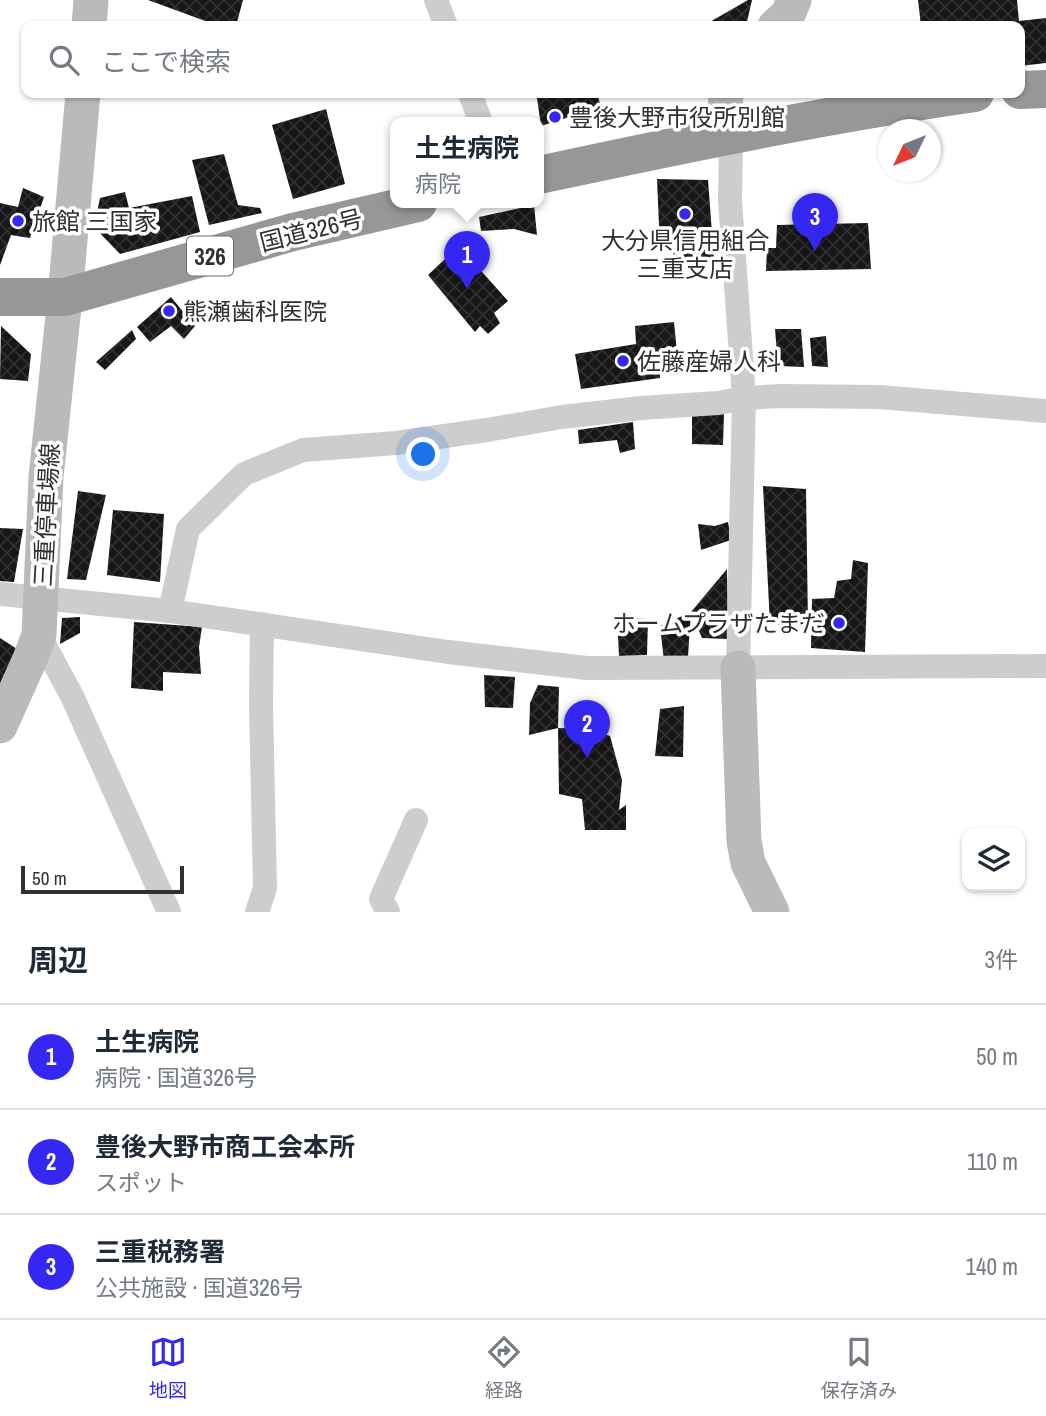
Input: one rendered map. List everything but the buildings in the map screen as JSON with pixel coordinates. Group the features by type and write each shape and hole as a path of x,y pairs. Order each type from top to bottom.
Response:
{"highway":[{"path":"1025,90 1046,89"},
{"path":"544,174 730,134 940,98"},
{"name":"国道326号","path":"0,297 65,297 293,232 396,208"}],"street":[{"path":"89,21 91,0"},
{"path":"436,0 444,21"},
{"path":"781,21 788,15 794,0"},
{"name":"三重停車場線","path":"0,726 39,635 46,477 83,98"},
{"path":"472,98 479,117"},
{"path":"726,98 744,398 738,668 744,841 748,863 772,912"},
{"path":"170,611 188,529 244,474 303,450 396,443 562,417 641,408 782,396 879,397 1046,411"},
{"path":"0,594 170,611 448,652 587,668 1046,666"},
{"path":"257,912 265,888 262,624"},
{"path":"39,635 72,696 169,912"},
{"path":"388,912 381,899 416,820"}],"place":[{"name":"豊後大野市役所別館","path":"555,117"},
{"name":"大分県信用組合 三重支店","path":"685,214"},
{"name":"旅館 三国家","path":"18,221"},
{"name":"三重税務署","path":"815,251"},
{"name":"土生病院","path":"467,289"},
{"name":"熊瀬歯科医院","path":"169,311"},
{"name":"佐藤産婦人科","path":"623,361"},
{"name":"ホームプラザたまだ","path":"839,623"},
{"name":"豊後大野市商工会本所","path":"587,758"}]}
